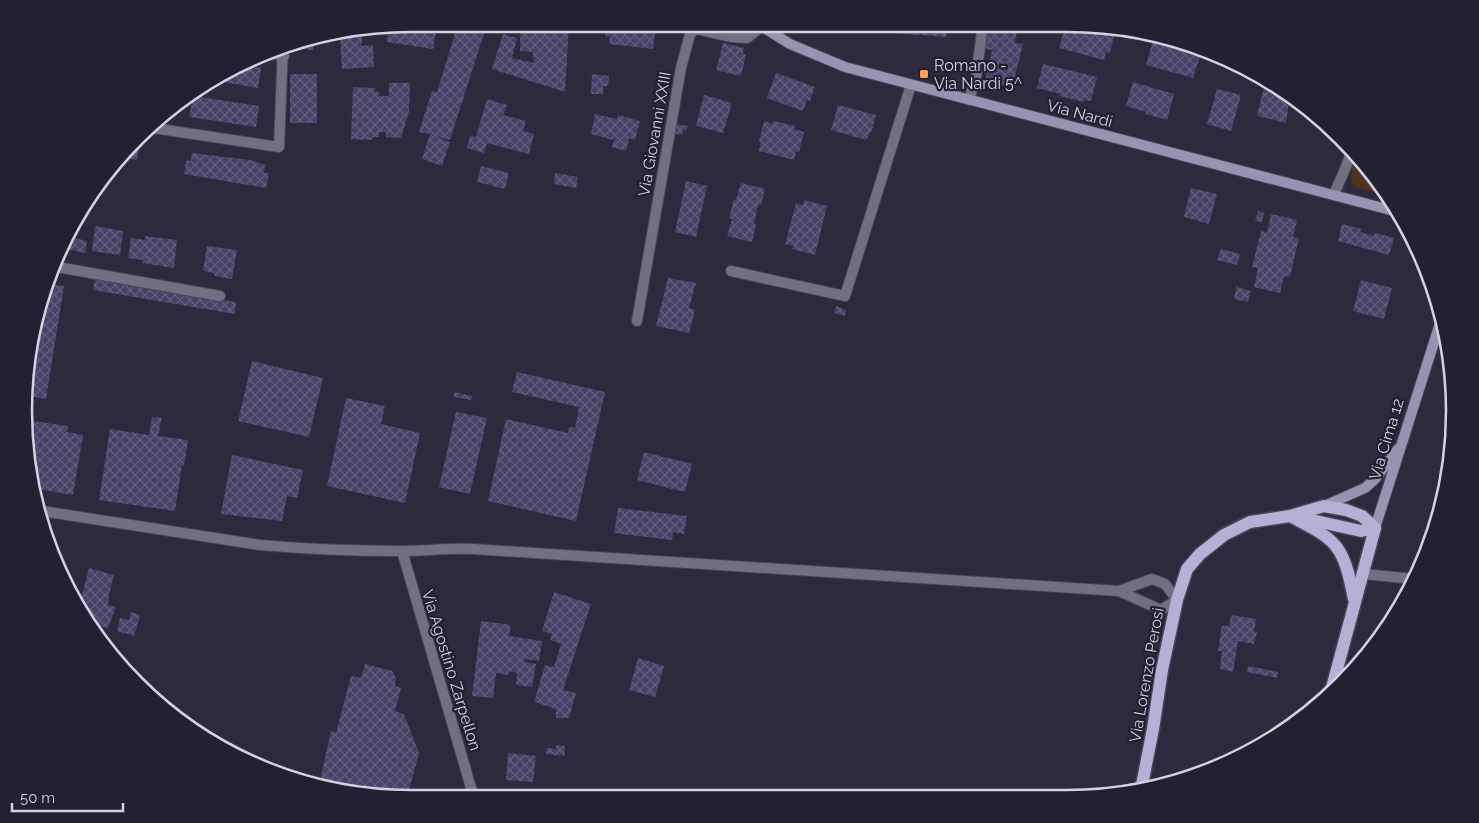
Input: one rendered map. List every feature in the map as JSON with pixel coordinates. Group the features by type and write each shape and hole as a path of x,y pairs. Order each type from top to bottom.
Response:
{"main road":[{"name":"Via Nardi","path":"770,32 790,44 826,60 853,69 1388,209"},
{"name":"Via Cima 12","path":"1334,680 1376,528 1438,331"},
{"path":"1176,600 1187,569 1210,545 1224,535 1250,522 1290,516 1324,506 1365,488 1375,479 1402,444"},
{"path":"1324,506 1346,510 1362,516 1376,528"},
{"path":"1290,516 1361,531 1376,528"},
{"path":"1290,516 1320,531 1334,541 1349,574 1354,602"},
{"name":"Via Lorenzo Perosi","path":"1143,783 1154,730 1162,670 1176,600"}],"street":[{"name":"Via Giovanni XXIII","path":"637,322 681,68 690,34 692,32"},
{"name":"Via Giovanni XXIII","path":"710,32 747,38 753,32"},
{"path":"969,100 976,76 982,32"},
{"path":"160,129 279,147 284,55"},
{"path":"731,271 845,296 911,85"},
{"path":"1334,194 1349,159"},
{"path":"60,268 220,296"},
{"path":"46,512 260,545 321,549 402,551 444,548 473,549 1118,591 1152,579 1165,584 1176,600"},
{"name":"Via Agostino Zarpellon","path":"402,551 472,790"},
{"path":"1363,574 1407,578"},
{"name":"Via Lorenzo Perosi","path":"1118,591 1160,610 1176,600"}],"shaded area":[{"path":"1353,163 1377,192 1354,187 1351,176"}],"building":[{"path":"436,32 433,49 387,42 388,33"},
{"path":"456,32 484,32 450,140 434,136 450,142 442,166 422,159 430,134 419,132 432,91 437,92"},
{"path":"520,32 569,32 565,92 492,69 503,34 517,38 512,58 534,63 533,52 520,51"},
{"path":"606,32 655,33 653,49 609,44 610,37 605,36"},
{"path":"880,32 947,32 946,37"},
{"path":"987,32 1017,32 1015,43 1023,44 1012,88 985,80 992,50 985,49"},
{"path":"1064,32 1114,36 1110,53 1106,52 1104,60 1059,48"},
{"path":"362,36 362,46 373,45 374,67 342,69 340,40"},
{"path":"1152,42 1200,57 1193,78 1146,65"},
{"path":"723,43 744,48 743,54 746,55 741,76 716,70"},
{"path":"314,45 313,50 302,49"},
{"path":"1043,64 1097,77 1091,101 1084,100 1084,102 1059,96 1060,94 1037,88"},
{"path":"255,67 261,68 258,88 224,82"},
{"path":"776,73 815,87 810,101 807,100 803,111 767,98"},
{"path":"290,74 317,74 317,123 290,123"},
{"path":"592,74 609,76 608,86 603,86 603,94 591,94"},
{"path":"1133,82 1174,94 1167,120 1126,106"},
{"path":"389,83 410,83 409,112 401,138 386,137 386,132 379,132 379,137 373,137 371,140 351,139 353,87 375,88 375,91 379,92 379,96 389,96"},
{"path":"1264,87 1289,104 1286,123 1257,116"},
{"path":"1217,89 1241,95 1231,131 1207,124"},
{"path":"704,95 732,103 723,133 696,126"},
{"path":"200,97 259,106 256,127 189,117 192,103"},
{"path":"487,99 507,105 503,115 526,121 523,131 534,134 529,154 487,143 484,153 467,148 470,136 476,137"},
{"path":"838,105 876,115 872,130 866,140 831,130"},
{"path":"595,114 617,119 618,115 640,121 635,140 629,138 626,151 612,147 615,135 613,140 591,134"},
{"path":"764,121 773,124 774,121 795,126 794,129 804,132 799,152 796,151 794,160 759,151"},
{"path":"674,123 688,126 686,131 683,130 682,135 672,133"},
{"path":"139,150 137,160 130,159"},
{"path":"192,153 250,160 265,165 264,173 269,173 266,188 184,174 186,160 191,161"},
{"path":"481,166 509,173 505,189 477,182"},
{"path":"555,173 578,177 576,188 554,184"},
{"path":"686,181 707,186 696,237 675,232"},
{"path":"741,183 765,189 761,206 758,205 752,242 727,236 732,219 729,218 734,199 736,200"},
{"path":"1191,188 1217,194 1209,224 1184,217"},
{"path":"804,200 827,206 815,255 792,249 794,246 785,244 796,203 803,205"},
{"path":"1258,211 1264,213 1262,222 1255,221"},
{"path":"1271,214 1297,220 1293,237 1299,238 1290,277 1284,276 1280,293 1254,287 1258,268 1252,267 1261,231 1267,233"},
{"path":"1342,224 1361,229 1360,232 1374,236 1375,233 1394,238 1389,255 1338,241"},
{"path":"95,226 123,231 120,255 92,251"},
{"path":"145,236 177,240 174,268 142,263 143,260 128,258 131,238 145,240"},
{"path":"75,238 87,241 85,253 69,250"},
{"path":"207,246 237,250 232,279 215,276 214,273 203,271"},
{"path":"1221,249 1240,254 1237,265 1217,260"},
{"path":"668,278 696,283 689,308 695,310 689,333 656,326"},
{"path":"95,279 236,302 235,314 93,290"},
{"path":"1361,280 1392,288 1384,319 1353,311"},
{"path":"55,285 64,286 46,399 33,397 33,387 45,313"},
{"path":"1236,287 1251,291 1248,302 1234,299"},
{"path":"836,306 846,310 845,316 834,313"},
{"path":"252,361 323,378 309,437 238,421"},
{"path":"517,372 605,392 576,521 488,501 506,419 568,433 569,427 575,428 579,407 512,392"},
{"path":"454,392 472,396 471,400 454,397"},
{"path":"346,398 385,406 381,424 420,433 405,503 327,486"},
{"path":"456,412 487,418 470,494 439,487"},
{"path":"152,417 162,418 158,436 188,440 175,511 99,500 110,429 149,435"},
{"path":"32,421 68,426 67,432 83,435 73,495 41,490"},
{"path":"644,452 692,464 685,492 637,480"},
{"path":"232,455 303,470 297,498 287,496 282,521 221,514"},
{"path":"618,508 687,516 684,534 673,532 672,540 614,533"},
{"path":"89,568 114,575 108,605 116,607 108,628 99,626 81,598"},
{"path":"554,592 591,604 563,690 576,693 569,718 556,718 556,709 534,702 545,665 554,667 561,644 550,640 552,634 542,631"},
{"path":"131,612 140,615 134,636 117,631 120,618 129,620"},
{"path":"1231,615 1256,619 1254,632 1257,632 1254,644 1238,641 1233,672 1220,669 1222,651 1218,651 1222,626 1229,626"},
{"path":"481,621 511,625 509,636 542,641 539,661 525,659 524,662 536,664 532,687 516,685 517,673 509,671 508,675 496,673 493,698 472,696"},
{"path":"638,658 664,666 655,697 629,690"},
{"path":"365,664 392,671 396,678 395,686 401,688 395,711 404,714 419,753 409,790 387,790 320,779 331,731 336,733 351,676 361,678"},
{"path":"1248,666 1278,672 1277,678 1247,672"},
{"path":"556,745 565,746 565,756 546,754 547,748 556,749"},
{"path":"508,753 536,756 533,782 506,780"}],"place":[{"name":"Romano - Via Nardi 5^","path":"924,74"}]}
